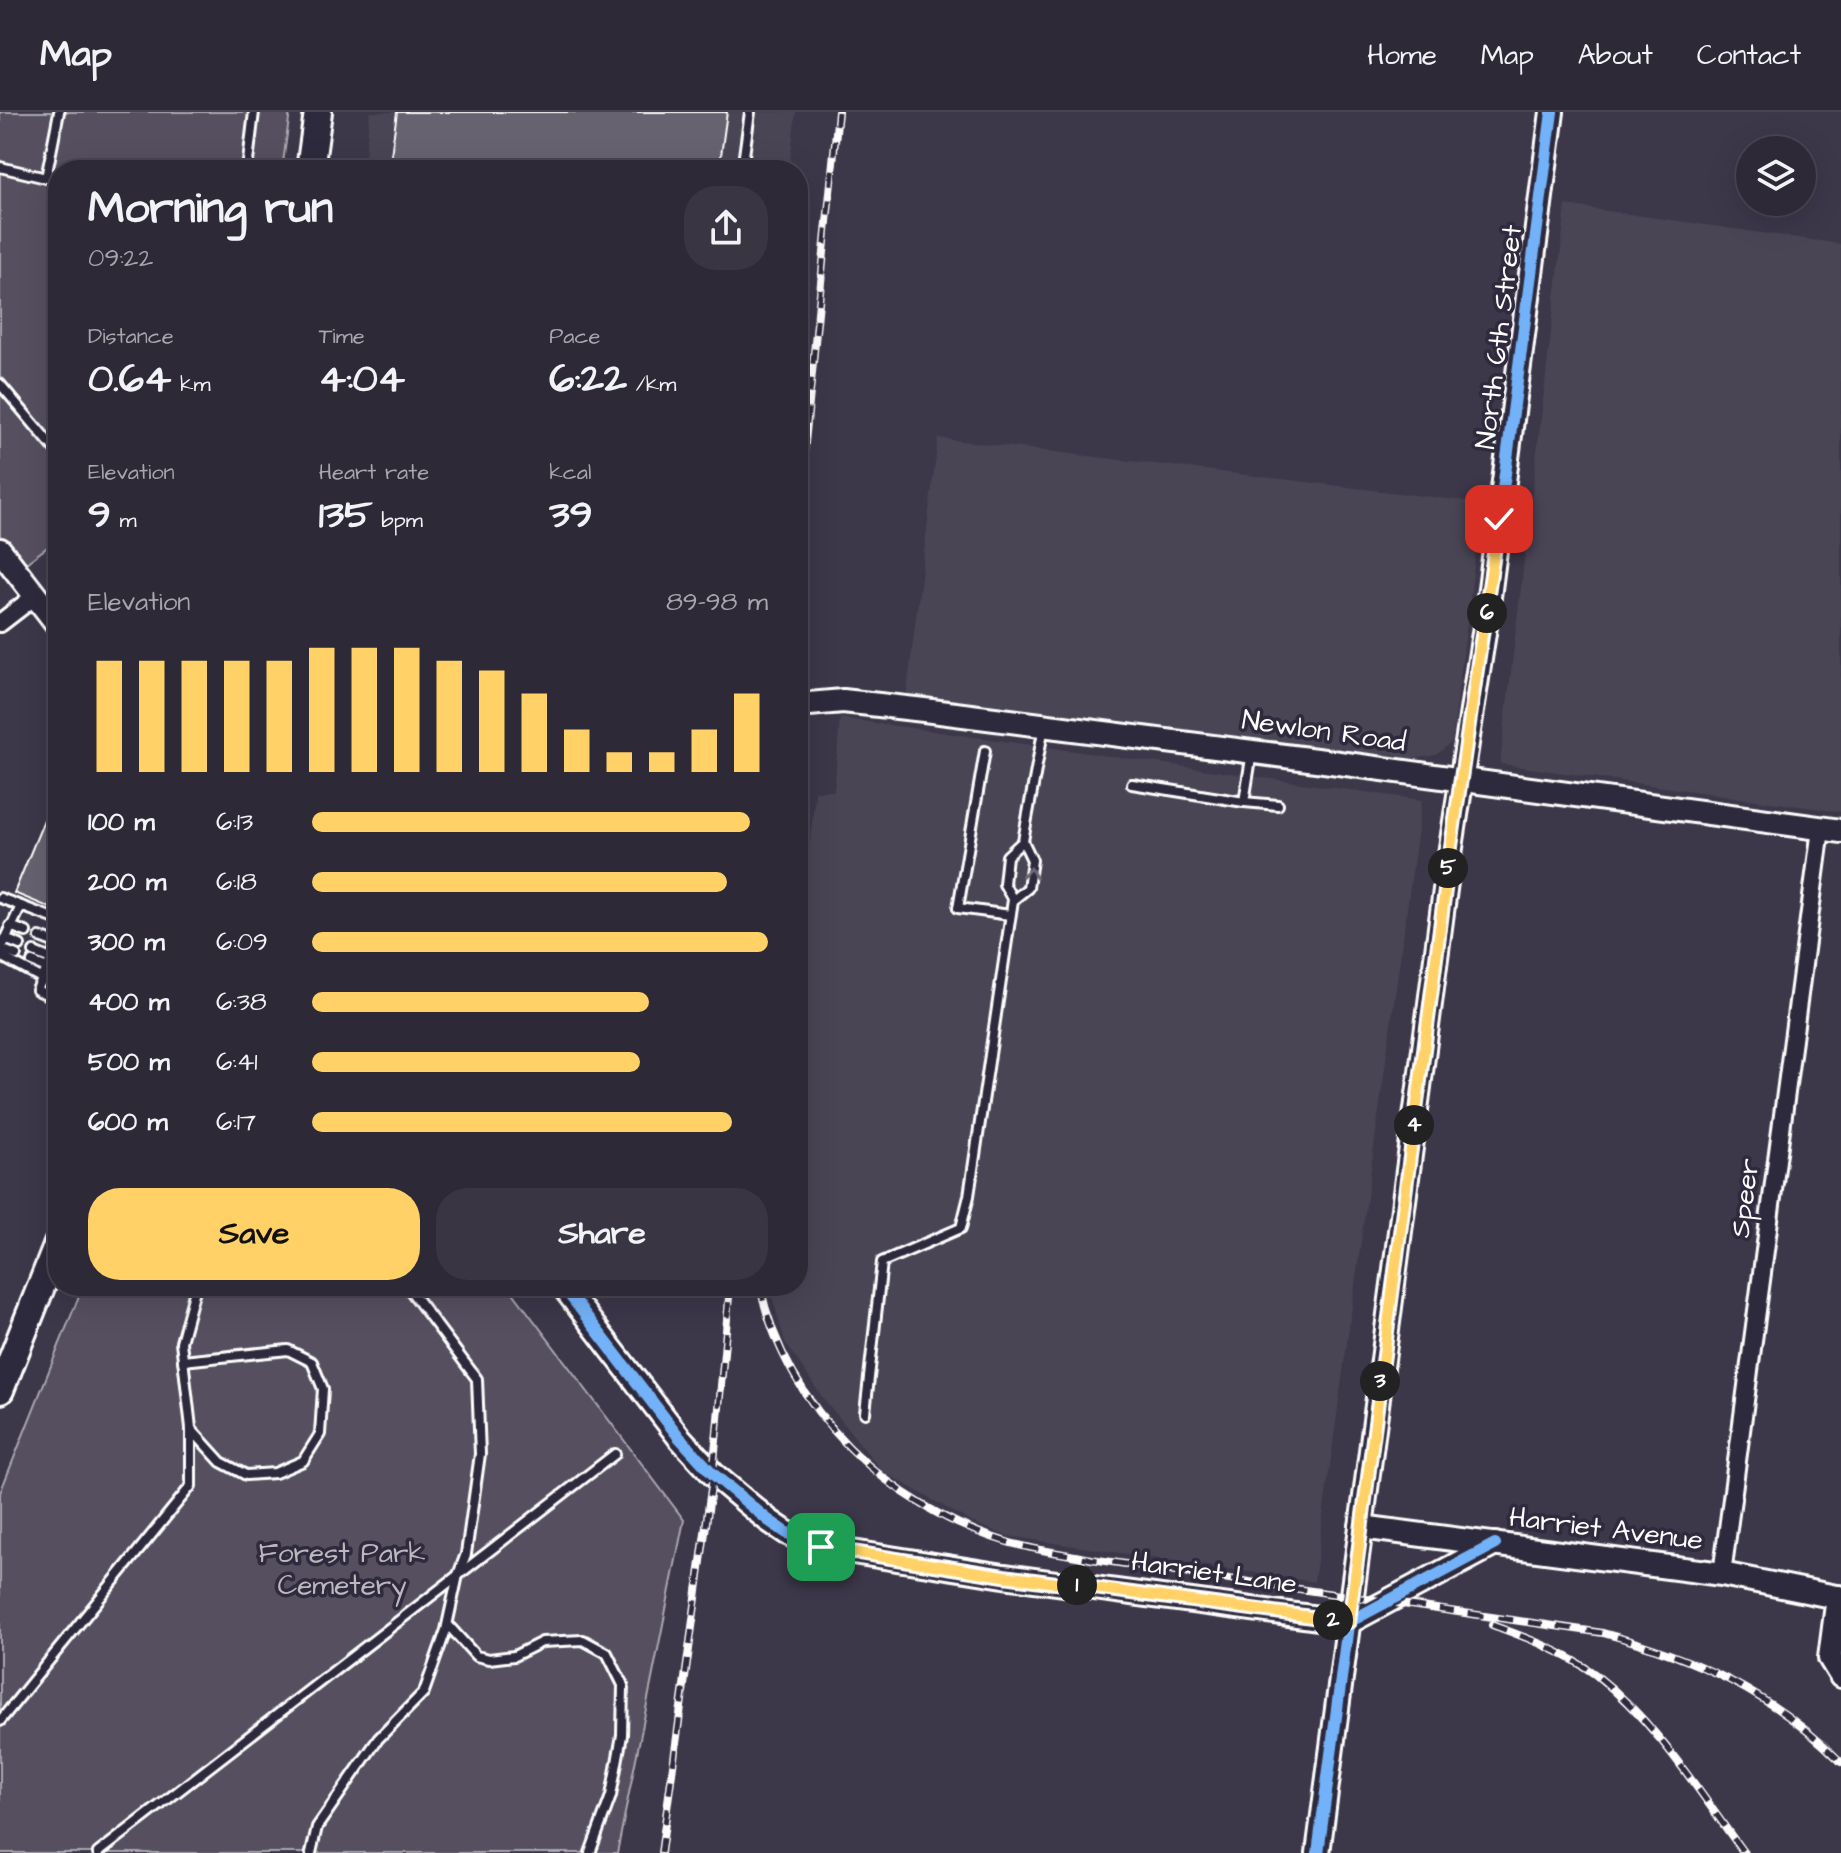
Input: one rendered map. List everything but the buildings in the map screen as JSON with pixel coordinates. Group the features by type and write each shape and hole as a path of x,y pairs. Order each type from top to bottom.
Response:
{"main road":[{"path":"311,160 318,112"},
{"path":"0,1390 48,1269"}],"street":[{"name":"North 6th Street","path":"1318,1853 1552,112"},
{"path":"0,550 48,612"},
{"path":"0,623 35,596"},
{"name":"Newlon Road","path":"808,704 843,701 1044,725 1831,830"},
{"name":"Speer","path":"1722,1574 1831,830"},
{"name":"Harriet Lane","path":"571,1296 679,1437 713,1474 787,1533 821,1547 1020,1578 1349,1622"},
{"name":"Harriet Avenue","path":"1361,1527 1722,1574 1840,1598"},
{"path":"1349,1622 1495,1544"},
{"path":"1840,1598 1830,1658 1841,1676"}],"lane":[{"path":"50,160 59,112"},
{"path":"248,160 254,112"},
{"path":"743,160 750,112"},
{"path":"0,167 46,178 48,168"},
{"path":"0,384 48,441"},
{"path":"865,1413 882,1262 961,1228 969,1196 1010,915 1013,900 1028,888 1032,860 1023,841 1044,725"},
{"path":"985,751 958,908 1010,915"},
{"path":"1244,802 1252,751"},
{"path":"1132,784 1278,805"},
{"path":"1013,900 1004,884 1007,856 1023,841"},
{"path":"0,898 48,916"},
{"path":"21,906 1,949 4,958 48,982"},
{"path":"10,926 26,932"},
{"path":"40,937 48,941"},
{"path":"5,939 20,945"},
{"path":"1,949 16,955"},
{"path":"33,957 48,962"},
{"path":"48,969 37,990 48,995"},
{"path":"0,1721 191,1486 191,1428 181,1342 193,1296"},
{"path":"311,1853 317,1827 378,1739 424,1692 448,1625 458,1575 466,1554 480,1454 477,1379 415,1296"},
{"path":"183,1361 288,1350 312,1362 323,1389 320,1434 303,1461 275,1473 246,1475 221,1462 191,1428"},
{"path":"98,1853 615,1454"},
{"path":"448,1625 476,1656 489,1659 514,1656 542,1642 583,1640 607,1653 623,1685 622,1735 611,1796 590,1853"}],"shaded area":[{"path":"370,112 796,112 790,160 364,160"},
{"path":"1566,205 1841,244 1841,812 1500,764"},
{"path":"938,438 1482,503 1452,742 1436,755 1413,759 906,698"},
{"path":"840,718 1422,800 1314,1582 1007,1536 971,1522 882,1471 822,1397 785,1342 772,1296 808,1296 808,865 815,791 834,791"}],"green space":[{"path":"0,112 290,112 283,160 48,160 48,546 22,566 0,538"},
{"name":"Forest Park Cemetery","path":"79,1296 516,1296 684,1520 617,1853 0,1853 0,1493"}],"railway":[{"path":"808,413 838,112"},
{"path":"661,1853 713,1474 729,1296"},
{"path":"763,1296 773,1331 793,1373 818,1412 849,1447 884,1478 922,1505 964,1526 1017,1545 1091,1559 1603,1633 1670,1654 1731,1681 1788,1716 1841,1762"},
{"path":"1492,1625 1572,1659 1618,1694 1658,1736 1744,1853"}],"cycle path":[{"path":"1318,1853 1448,867 1486,620 1552,112"},
{"path":"571,1296 679,1437 713,1474 787,1533 821,1547 1004,1576 1349,1622 1495,1544"}],"route":[{"path":"821,1547 1004,1576 1349,1622 1448,867 1499,519"}]}
